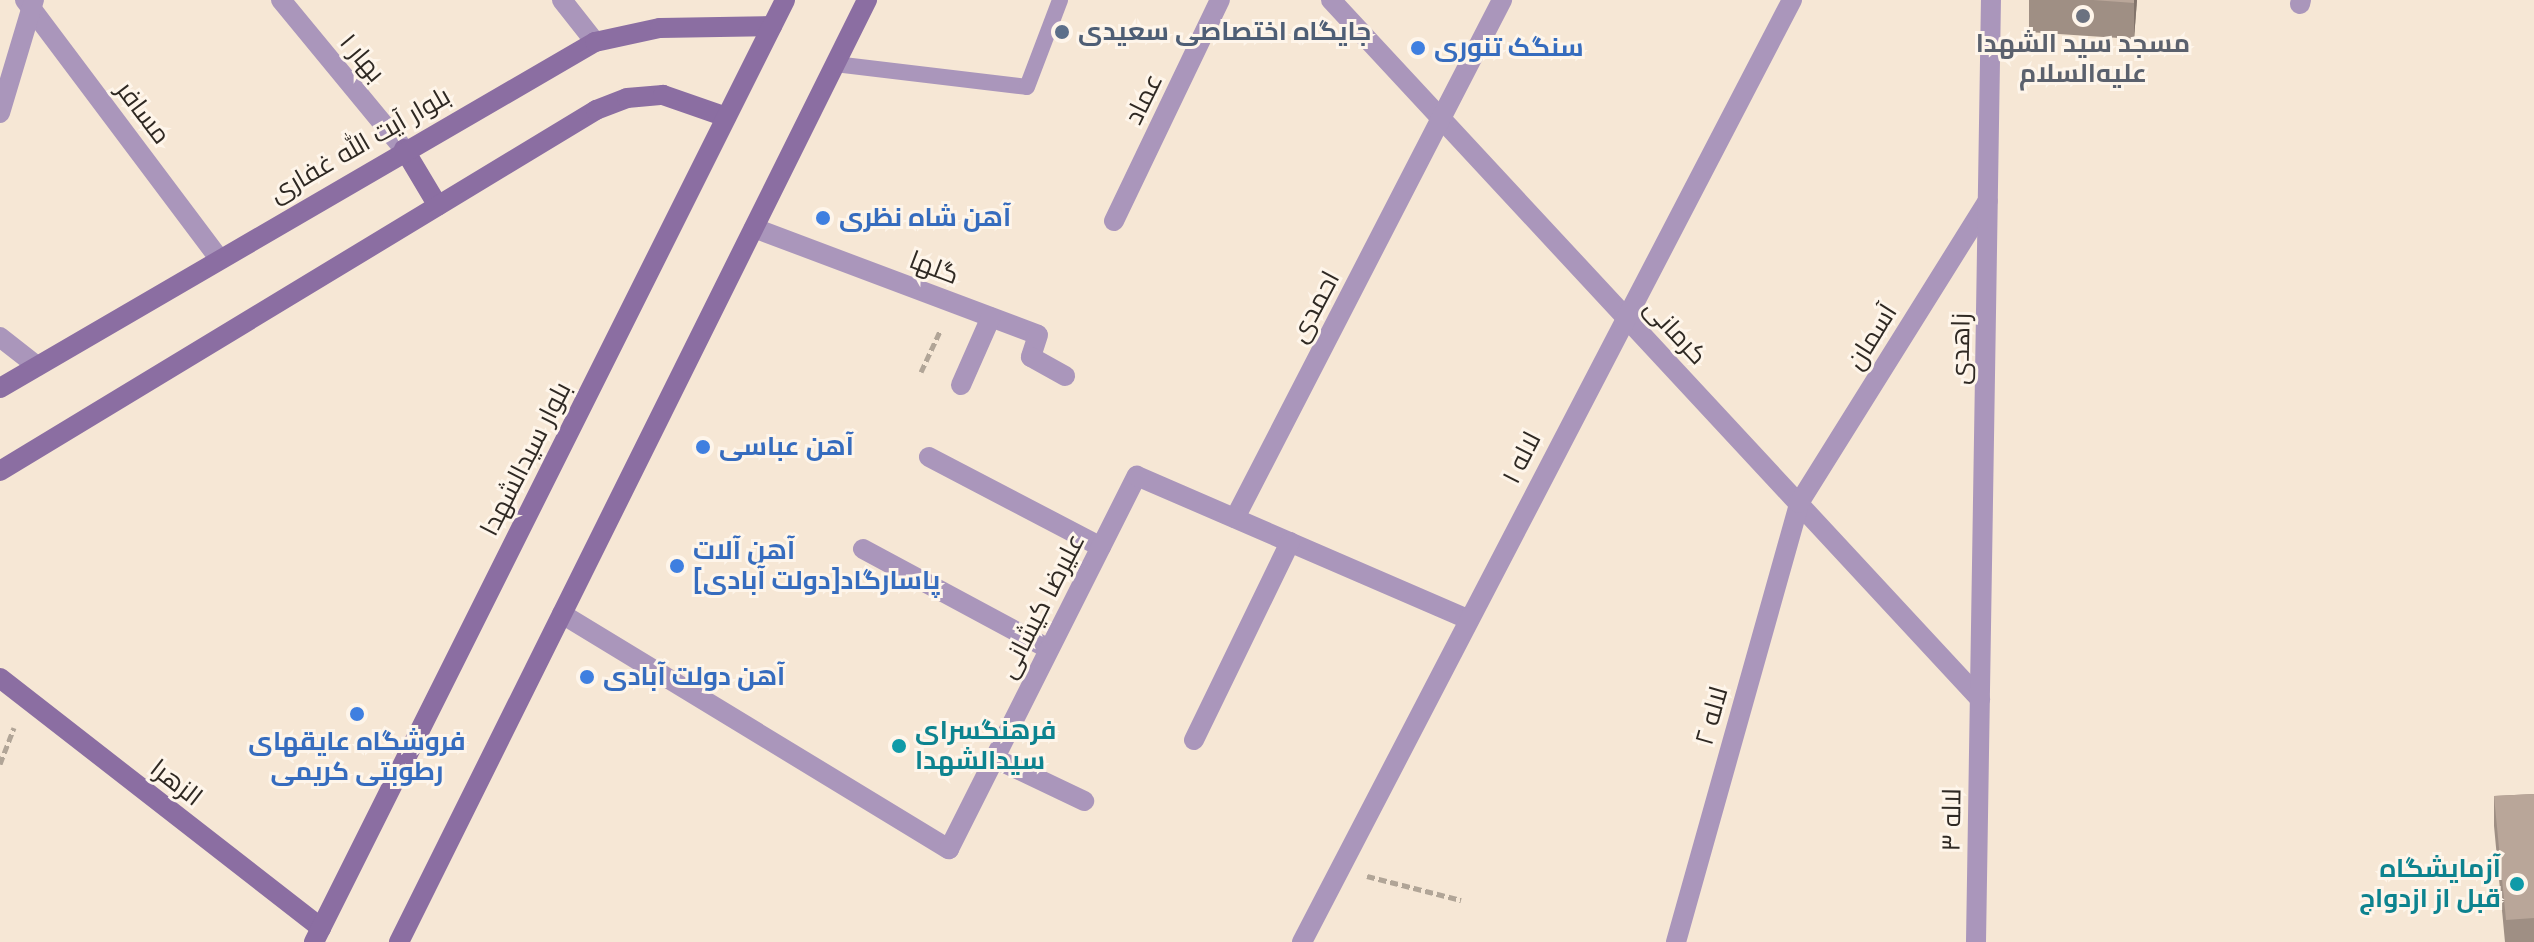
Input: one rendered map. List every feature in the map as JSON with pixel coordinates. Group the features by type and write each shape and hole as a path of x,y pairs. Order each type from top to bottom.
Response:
{"main road":[{"name":"بلوار سیدالشهدا","path":"317,935 785,0"},
{"path":"399,942 867,0"},
{"name":"بلوار آیت الله غفاری","path":"0,388 218,257 595,42 660,28 772,26"},
{"path":"0,471 596,110 627,98 663,95 726,117"},
{"path":"404,149 438,206"},
{"name":"الزهرا","path":"0,678 317,935"}],"street":[{"name":"بهار ۱","path":"281,0 404,149"},
{"path":"562,0 595,42"},
{"name":"عماد","path":"1114,221 1220,0"},
{"name":"کرمانی","path":"1331,0 1980,699"},
{"name":"احمدی","path":"1235,518 1502,0"},
{"name":"لاله ۱","path":"1302,942 1792,0"},
{"name":"زاهدی","path":"1980,699 1991,0"},
{"path":"0,113 30,2"},
{"name":"مسافر","path":"30,2 218,257"},
{"name":"آسمان","path":"1799,503 1989,199"},
{"name":"گلها","path":"754,228 1038,335 1031,357 1065,376"},
{"path":"961,385 991,317"},
{"path":"0,337 37,366"},
{"path":"929,457 1101,547"},
{"name":"علیرضا کیشانی","path":"562,614 949,849 1137,476 1468,619"},
{"name":"لاله ۲","path":"1676,942 1799,503"},
{"path":"1194,740 1290,542"},
{"path":"863,549 1049,649"},
{"name":"لاله ۳","path":"1976,942 1980,699"},
{"path":"994,758 1084,801"}],"lane":[{"path":"835,64 1027,87 1060,0"}],"path":[{"path":"921,372 953,303"},
{"path":"0,764 26,698"},
{"path":"1339,869 1461,900"}],"building":[{"path":"2093,0 2134,0 2134,3"},
{"name":"آزمایشگاه قبل از ازدواج","path":"2534,794 2534,918 2506,920 2494,796"}],"place":[{"name":"مسجد سید الشهدا علیه‌السلام","path":"2083,16"},
{"name":"جایگاه اختصاصی سعیدی","path":"1062,32"},
{"name":"سنگک تنوری","path":"1418,48"},
{"name":"آهن شاه نظری","path":"823,218"},
{"name":"آهن عباسی","path":"703,447"},
{"name":"آهن آلات پاسارگاد[دولت آبادی]","path":"677,566"},
{"name":"آهن دولت آبادی","path":"587,677"},
{"name":"فروشگاه عایقهای رطوبتی کریمی","path":"357,714"},
{"name":"فرهنگسرای سیدالشهدا","path":"899,746"},
{"name":"آزمایشگاه قبل از ازدواج","path":"2517,884"}]}
